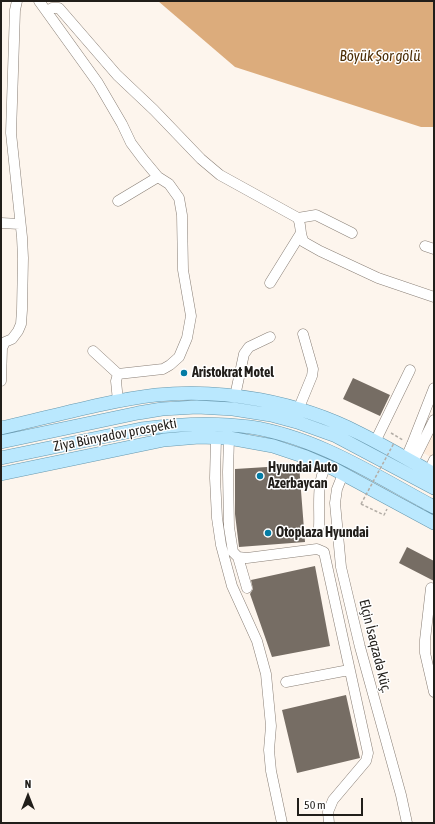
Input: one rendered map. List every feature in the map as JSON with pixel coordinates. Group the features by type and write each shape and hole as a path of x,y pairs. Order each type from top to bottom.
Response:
{"main road":[{"name":"Ziya Bünyadov prospekti","path":"1,428 118,401 155,395 179,394 235,396 277,403 321,417 359,433 409,460 432,468"},
{"name":"Ziya Bünyadov prospekti","path":"1,442 162,409 215,408 252,411 297,422 336,436 434,488"},
{"path":"271,415 308,420 359,433"},
{"name":"Ziya Bünyadov prospekti","path":"1,458 141,429 179,424 215,424 251,427 292,437 326,451 353,463 434,507"},
{"name":"Ziya Bünyadov prospekti","path":"1,474 143,444 185,438 222,438 256,442 289,451 343,474 434,523"},
{"path":"222,438 254,439 283,444 353,463"}],"street":[{"path":"39,1 98,83 122,124 131,143 158,177 169,184 179,198 182,215 183,270 191,316 187,338 179,357 163,369 118,374 93,351"},
{"path":"1,381 2,348 18,331 21,324 22,310 23,258 11,133 16,6"},
{"path":"47,12 52,8 59,8 117,75 154,110 201,159 220,175 298,218 301,224 301,233 304,242 378,278 434,297"},
{"path":"118,201 158,177"},
{"path":"298,218 316,215 352,233"},
{"path":"1,223 20,224"},
{"path":"270,283 301,233"},
{"path":"298,410 312,376 313,369 303,334"},
{"path":"235,396 244,354 249,347 270,337"},
{"path":"375,442 410,370"},
{"path":"118,374 116,381 118,401"},
{"path":"409,460 412,444 434,388"},
{"path":"409,460 434,420"},
{"path":"222,438 228,472 229,527 232,552 238,558 247,588"},
{"path":"222,438 215,478 217,518 221,546 232,586 258,641 266,674 271,726 269,750 271,771 282,823"},
{"path":"319,527 320,485 326,466"},
{"name":"Elçin İsaqzadə küç.","path":"343,474 337,489 335,503 341,567 360,647 407,823"},
{"path":"238,558 317,548 324,552 368,753 366,761 333,800 328,812 330,823"},
{"path":"431,588 429,639 425,654 434,692"},
{"path":"286,682 349,670"}],"path":[{"path":"384,515 362,504 394,443"}],"shaded area":[{"path":"434,428 434,459 422,452"}],"water":[{"name":"Böyük Şor gölü","path":"158,1 434,1 434,127 421,127 235,67"}],"building":[{"path":"353,378 390,395 380,416 343,399"},
{"path":"299,465 305,542 239,547 235,514 235,469"},
{"path":"407,547 434,561 434,581 399,563"},
{"path":"315,566 330,646 272,657 250,594 253,589 251,580"},
{"path":"346,695 360,758 297,773 282,710"}],"place":[{"name":"Aristokrat Motel","path":"184,373"},
{"name":"Hyundai Auto Azerbaycan","path":"260,476"},
{"name":"Otoplaza Hyundai","path":"268,533"}]}
